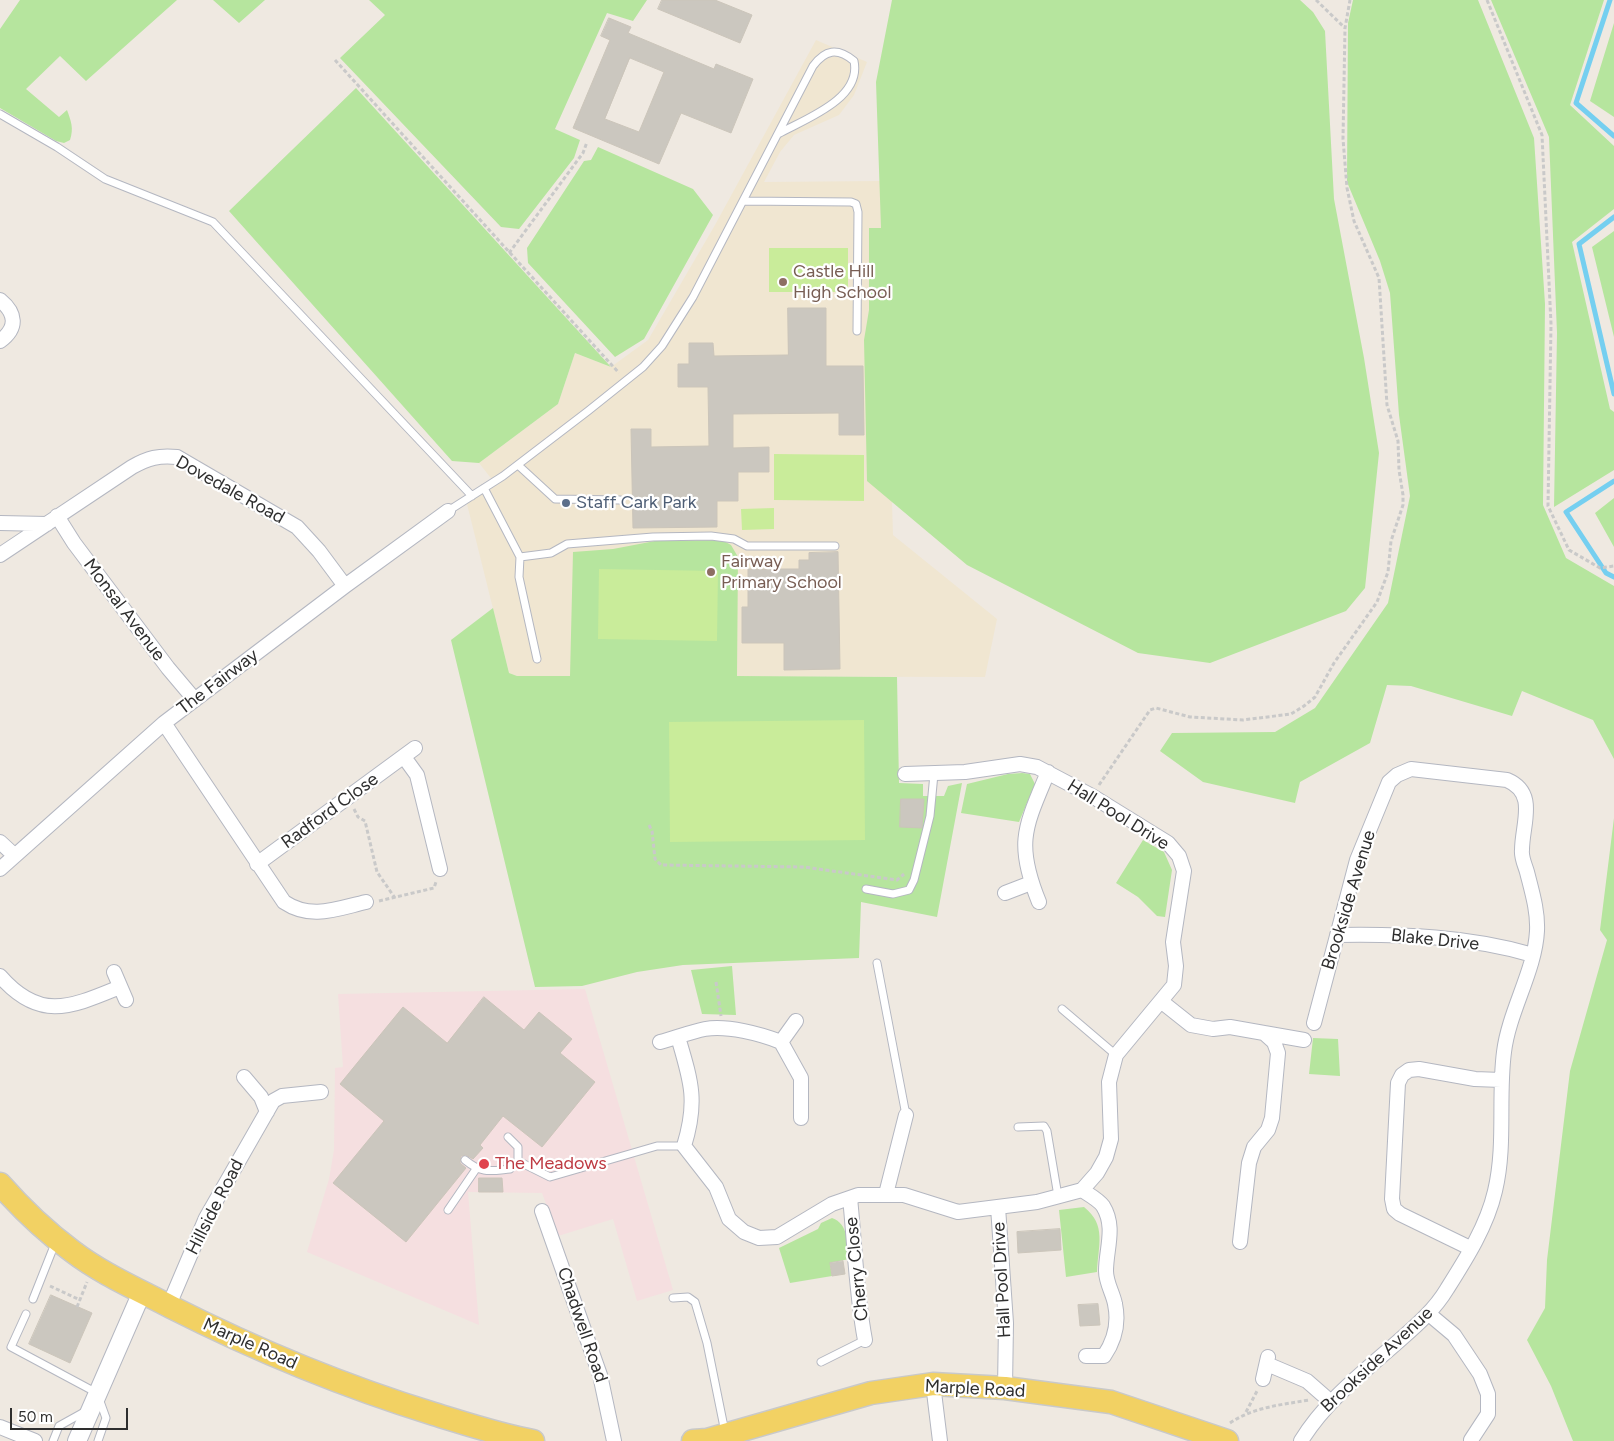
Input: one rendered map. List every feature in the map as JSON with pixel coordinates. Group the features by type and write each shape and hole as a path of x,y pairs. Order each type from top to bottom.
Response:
{"main road":[{"name":"Marple Road","path":"0,1184 25,1213 95,1266 229,1336 294,1364 387,1400 503,1435 533,1441"},
{"name":"Marple Road","path":"693,1441 725,1434 871,1393 933,1384 1005,1388 1111,1402 1221,1439"}],"street":[{"path":"0,300 8,307 12,328 9,334 0,341"},
{"name":"Dovedale Road","path":"0,555 147,459 162,456 176,457 297,527 319,551 345,586"},
{"name":"The Fairway","path":"0,869 164,723 345,586 448,511"},
{"path":"0,523 52,520"},
{"name":"Monsal Avenue","path":"52,520 70,537 168,668 195,700"},
{"path":"164,723 275,892 284,902 293,908 317,913 343,914 366,902"},
{"name":"Radford Close","path":"257,864 409,753 440,849 440,869"},
{"name":"Hall Pool Drive","path":"905,774 934,774 1020,764 1048,772 1092,796 1168,843 1180,856 1184,871 1183,890 1173,942 1176,966 1174,985 1162,1002 1116,1055 1109,1082 1111,1139 1106,1157 1097,1173 1082,1190 1038,1202 998,1207 1006,1322 1005,1388"},
{"name":"Brookside Avenue","path":"1301,1441 1329,1400 1429,1314 1447,1290 1484,1224 1495,1191 1502,1151 1501,1080 1504,1049 1514,1008 1533,955 1537,932 1536,908 1521,852 1526,804 1522,792 1516,784 1507,780 1412,769 1397,775 1389,782 1357,860 1314,1023"},
{"path":"1039,902 1031,883 1024,853 1027,822 1048,772"},
{"path":"0,842 14,856"},
{"path":"1005,893 1031,883"},
{"name":"Blake Drive","path":"1336,935 1433,937 1514,949 1533,955"},
{"path":"114,972 126,1000"},
{"path":"0,976 23,998 46,1007 60,1008 76,1005 120,987"},
{"path":"1162,1002 1191,1025 1212,1029 1230,1027 1304,1040"},
{"path":"781,1042 796,1022"},
{"path":"660,1042 706,1029 720,1028 764,1035 781,1042 800,1078 801,1118"},
{"path":"1240,1242 1249,1163 1254,1147 1268,1130 1272,1118 1278,1053 1274,1042 1264,1033"},
{"path":"678,1037 691,1079 693,1105 684,1146 716,1188 729,1219 744,1232 759,1238 777,1237 832,1204 858,1195 904,1195 958,1212 998,1207"},
{"path":"1470,1248 1400,1214 1394,1209 1392,1199 1398,1083 1402,1075 1409,1070 1419,1069 1475,1079 1501,1080"},
{"path":"244,1077 261,1097 267,1112"},
{"name":"Hillside Road","path":"168,1305 206,1218 273,1101 282,1096 321,1092"},
{"path":"886,1194 906,1115"},
{"path":"1082,1190 1103,1206 1110,1229 1110,1250 1106,1270 1108,1284 1115,1304 1116,1329 1111,1345 1104,1356 1086,1356"},
{"name":"Cherry Close","path":"850,1198 856,1250 857,1301 865,1340"},
{"name":"Chadwell Road","path":"542,1211 600,1375 614,1441"},
{"path":"77,1441 89,1409 142,1292"},
{"path":"1429,1314 1454,1335 1480,1374 1488,1394 1488,1414 1468,1438"},
{"path":"1263,1380 1268,1360 1307,1381 1329,1400"},
{"path":"933,1384 940,1441"},
{"path":"0,1427 36,1441"}],"lane":[{"path":"448,511 518,465 643,367 662,346 692,297 813,66 820,56 839,52 854,61 854,77 835,102 778,134"},
{"path":"0,114 57,147 105,179 213,222 472,496"},
{"path":"743,201 851,202 856,204 858,212 857,331"},
{"path":"518,465 555,498 620,500"},
{"path":"484,488 520,557 518,577 537,659"},
{"path":"520,557 550,553 567,544 653,537 711,536 734,540 747,546 835,546"},
{"path":"866,889 893,894 909,890 914,880 930,816 934,774"},
{"path":"878,963 906,1115"},
{"path":"1062,1009 1116,1055"},
{"path":"1018,1127 1037,1125 1044,1126 1047,1131 1058,1196"},
{"path":"465,1160 476,1169 486,1171 510,1169 518,1161 518,1147 508,1137"},
{"path":"518,1161 550,1177 657,1146 684,1146"},
{"path":"448,1210 476,1169"},
{"path":"33,1299 57,1239"},
{"path":"673,1298 688,1297 695,1302 707,1343 725,1434"},
{"path":"26,1314 11,1348 97,1393 106,1418 98,1441"},
{"path":"821,1362 865,1340"},
{"path":"53,1441 59,1426 89,1409"}],"path":[{"path":"1316,0 1344,28"},
{"path":"1092,796 1150,710 1156,708 1190,717 1243,720 1291,714 1304,706 1315,696 1334,663 1378,602 1384,586 1388,572 1391,540 1403,505 1403,495 1399,470 1398,441 1387,405 1380,286 1354,221 1347,188 1343,139 1344,28 1350,0"},
{"path":"1487,0 1542,134 1551,324 1548,506 1568,550 1600,568 1614,566"},
{"path":"335,60 626,381"},
{"path":"509,253 583,153 588,142"},
{"path":"348,798 358,817 365,821 377,872 394,898"},
{"path":"649,825 652,830 655,859 662,865 804,867 897,880 904,874 906,869"},
{"path":"366,902 394,898 434,888 440,869"},
{"path":"716,982 722,1021 720,1028"},
{"path":"77,1306 95,1266"},
{"path":"40,1282 80,1300"},
{"path":"1246,1413 1263,1380"},
{"path":"1221,1439 1229,1424 1246,1413 1265,1407 1329,1400"}],"shaded area":[{"name":"Castle Hill High School","path":"816,40 867,62 854,95 839,115 794,135 780,152 764,182 882,181 893,535 997,619 985,677 517,676 509,673 466,500 494,482 479,463 558,404 575,353 611,367 648,340 715,225"},
{"name":"The Meadows","path":"585,989 673,1290 637,1301 613,1219 558,1236 542,1193 468,1192 479,1325 307,1252 329,1179 334,1150 335,1068 343,1067 338,994"}],"green space":[{"path":"20,0 177,0 86,81 60,56 26,89 59,117 67,110 72,132 70,140 64,143 56,141 0,108 0,29"},
{"path":"213,0 265,0 239,23"},
{"path":"369,0 647,0 633,21 607,13 555,129 580,140 574,158 519,229 501,227 340,58 385,15"},
{"path":"892,0 1300,0 1313,12 1325,31 1334,199 1364,358 1379,453 1365,588 1346,611 1210,663 1138,653 967,565 867,481 864,340 869,310 869,228 881,228 876,82"},
{"path":"1353,0 1478,0 1534,138 1545,304 1543,505 1566,558 1614,586 1614,759 1593,720 1522,691 1512,716 1411,686 1387,685 1370,743 1300,782 1295,803 1203,782 1160,751 1172,733 1275,732 1315,708 1388,603 1410,496 1399,415 1390,293 1380,261 1347,182 1348,23"},
{"path":"1491,0 1604,0 1570,105 1614,146 1614,209 1572,242 1610,409 1614,412 1614,470 1554,507 1557,333 1549,137"},
{"path":"1614,23 1614,117 1590,101"},
{"path":"356,88 611,367 575,353 558,404 479,463 452,461 229,211"},
{"path":"598,147 693,189 713,215 644,339 615,357 528,263 527,248 584,161 591,160"},
{"path":"1614,231 1614,337 1592,247"},
{"path":"769,248 848,248 848,292 769,292"},
{"path":"774,454 864,455 864,501 774,500"},
{"path":"1614,498 1614,547 1595,513"},
{"path":"774,508 774,529 742,530 741,509"},
{"path":"722,540 731,545 738,557 737,676 897,677 899,783 923,784 923,796 944,796 948,786 962,783 937,917 861,902 859,958 683,965 637,972 582,986 535,987 451,640 493,608 509,673 517,676 570,676 573,552 613,549 655,541"},
{"path":"599,569 718,571 717,641 598,639"},
{"path":"864,720 865,840 670,842 669,722"},
{"path":"1008,774 1030,774 1035,784 1019,822 961,813 967,784"},
{"path":"1614,818 1614,1441 1573,1441 1551,1386 1527,1340 1545,1308 1547,1260 1570,1071 1607,940 1600,930"},
{"path":"1143,840 1164,852 1172,870 1165,917 1157,916 1138,897 1116,883"},
{"path":"732,966 736,1015 702,1014 691,970"},
{"path":"1313,1038 1338,1039 1340,1076 1309,1074"},
{"path":"1084,1207 1096,1221 1100,1236 1097,1272 1066,1277 1059,1210"},
{"path":"832,1218 838,1221 844,1229 849,1259 830,1263 832,1276 790,1283 779,1248 818,1229 821,1223"}],"building":[{"path":"662,0 715,0 752,15 740,43 658,9"},
{"path":"609,18 631,27 628,33 714,69 716,64 753,79 731,133 681,113 659,164 573,128 610,40 601,36","holes":["630,58 664,72 639,132 605,119"]},
{"path":"788,308 826,308 826,366 863,366 864,435 839,435 839,413 733,414 733,448 769,447 769,472 738,472 738,501 717,501 717,527 633,528 631,429 651,429 651,447 709,446 708,387 678,387 678,364 689,364 689,343 713,343 714,356 788,355"},
{"path":"838,552 840,669 784,670 784,643 742,643 742,607 748,607 748,569 799,569 799,560 809,560 809,553"},
{"path":"901,799 924,799 922,828 900,827"},
{"path":"484,997 524,1030 539,1012 572,1039 560,1053 595,1082 542,1147 503,1116 480,1145 483,1148 473,1159 466,1155 461,1156 460,1163 466,1168 406,1242 333,1183 384,1121 340,1084 403,1007 447,1043"},
{"path":"479,1178 502,1178 503,1192 479,1192"},
{"path":"1060,1229 1061,1250 1018,1253 1017,1232"},
{"path":"843,1261 845,1274 832,1276 830,1263"},
{"path":"51,1295 92,1313 70,1363 29,1344"},
{"path":"1098,1304 1100,1325 1080,1326 1078,1305"}],"waterway":[{"path":"1610,0 1576,103 1614,136"},
{"path":"1614,217 1579,244 1614,394"},
{"path":"1614,481 1566,512 1606,573 1614,577"}],"place":[{"name":"Castle Hill High School","path":"783,282"},
{"name":"Staff Cark Park","path":"566,503"},
{"name":"Fairway Primary School","path":"711,572"},
{"name":"The Meadows","path":"484,1164"}]}
